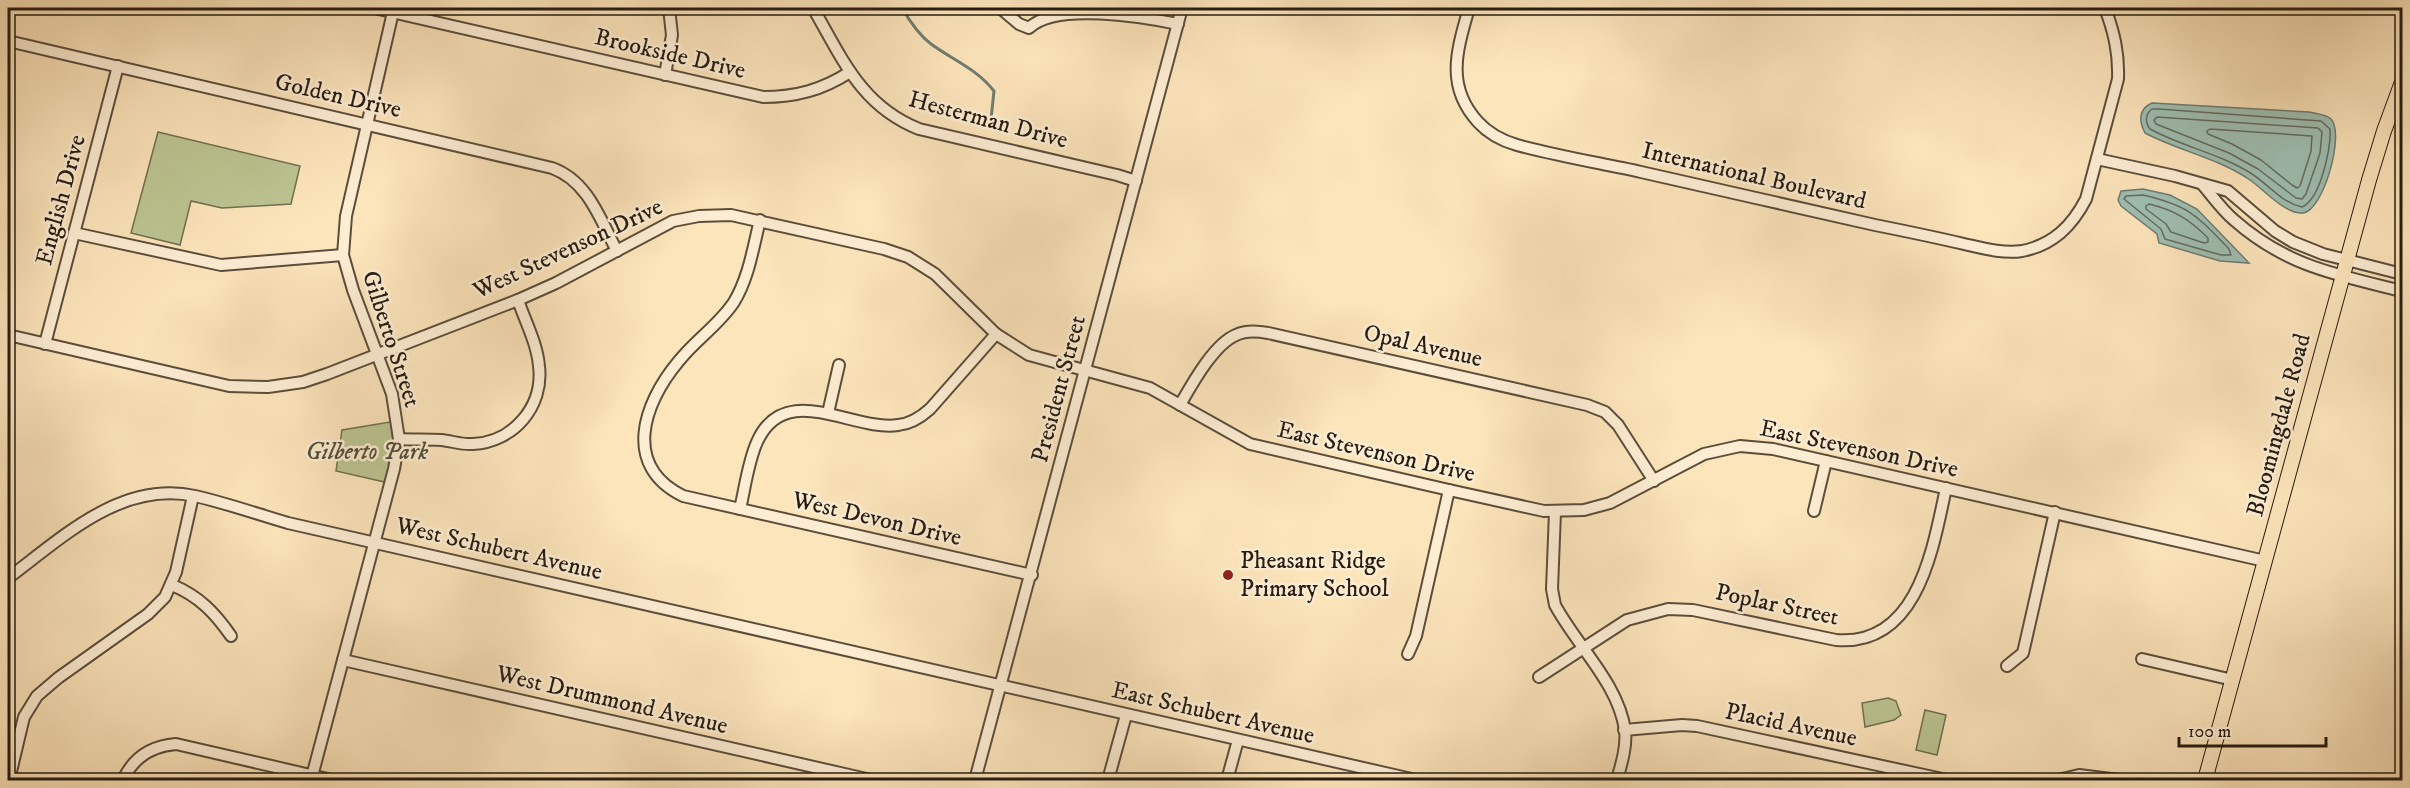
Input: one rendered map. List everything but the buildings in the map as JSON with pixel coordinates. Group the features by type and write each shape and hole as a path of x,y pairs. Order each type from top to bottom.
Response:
{"main road":[{"name":"Bloomingdale Road","path":"2205,780 2347,260 2384,131 2403,82"}],"street":[{"name":"Brookside Drive","path":"374,8 755,96 778,97 811,92 850,72"},
{"path":"665,75 672,35 669,8"},
{"name":"Hesterman Drive","path":"813,8 850,72 867,96 894,118 919,129 1136,181"},
{"path":"1000,8 1019,24 1029,28 1044,18 1080,14 1132,15 1178,24"},
{"name":"President Street","path":"975,780 1032,575 1182,8"},
{"name":"International Boulevard","path":"1469,8 1457,49 1457,80 1463,102 1479,123 1495,136 1516,144 2004,251 2023,251 2033,248 2067,229 2086,199 2118,79 2115,36 2105,8"},
{"name":"Gilberto Street","path":"311,778 375,542 399,439 392,394 352,290 343,255 346,216 393,12"},
{"path":"8,54 9,41"},
{"name":"Golden Drive","path":"9,41 563,172 583,189 617,251"},
{"name":"English Drive","path":"45,344 118,66"},
{"path":"2097,159 2175,176 2228,191 2275,231 2293,242 2317,252 2403,273"},
{"path":"2203,185 2232,218 2265,244 2306,266 2403,291"},
{"name":"West Stevenson Drive","path":"8,335 229,386 260,388 303,382 518,300 673,221 717,214 760,220 884,249 908,257 935,274 996,334 1029,355 1086,371"},
{"name":"West Devon Drive","path":"760,220 747,273 734,301 714,325 686,352 668,375 654,399 644,430 645,455 660,482 683,495 1032,575"},
{"path":"74,233 221,265 343,255"},
{"path":"399,439 441,440 472,444 497,441 518,426 526,416 536,395 539,364 518,300"},
{"name":"Opal Avenue","path":"1180,405 1221,345 1234,335 1251,331 1268,333 1587,405 1605,412 1618,425 1654,481"},
{"path":"740,509 753,453 763,432 778,418 794,412 816,411 886,426 912,421 930,409 996,334"},
{"path":"828,413 839,364"},
{"name":"East Stevenson Drive","path":"1086,371 1150,388 1250,444 1555,512 1584,510 1610,503 1704,454 1740,446 1773,449 2265,561"},
{"path":"1814,511 1826,461"},
{"name":"Poplar Street","path":"1539,677 1584,650 1627,620 1668,609 1693,610 1836,640 1855,640 1876,634 1887,627 1905,607 1926,573 1946,488"},
{"path":"1408,654 1416,636 1449,490"},
{"name":"West Schubert Avenue","path":"8,578 104,509 140,497 159,494 193,496 288,523 1000,687"},
{"path":"9,780 24,717 37,696 58,678 153,610 165,597 172,585 193,496"},
{"path":"1555,512 1552,590 1556,605 1613,694 1624,730 1623,752 1617,780"},
{"path":"2007,666 2023,653 2055,512"},
{"path":"172,585 201,600 217,616 231,636"},
{"path":"2142,659 2233,680"},
{"name":"West Drummond Avenue","path":"343,660 871,780"},
{"name":"East Schubert Avenue","path":"1000,687 1416,780"},
{"path":"1108,780 1126,715"},
{"name":"Placid Avenue","path":"1624,730 1682,725 1697,726 1947,780"},
{"path":"1227,780 1238,741"},
{"path":"123,780 130,766 142,756 158,747 176,744 311,778 332,780"},
{"path":"2058,780 2079,775 2119,780"}],"green space":[{"path":"158,132 300,166 291,204 222,208 191,201 180,245 131,233"},
{"name":"Gilberto Park","path":"396,421 398,439 389,483 336,471 342,430"},
{"path":"1888,698 1896,701 1901,715 1894,720 1865,727 1862,703"},
{"path":"1925,710 1946,715 1937,755 1916,750"}],"water":[{"path":"2152,103 2309,112 2329,117 2335,127 2335,139 2334,154 2325,186 2311,209 2303,213 2289,210 2238,172 2145,133 2141,116 2144,109"},
{"path":"2143,189 2170,195 2197,209 2249,263 2220,261 2159,243 2157,234 2121,206 2118,200 2121,191"}],"waterway":[{"path":"902,8 927,40 972,71 994,91 991,119"}],"place":[{"name":"Pheasant Ridge Primary School","path":"1228,575"}]}
